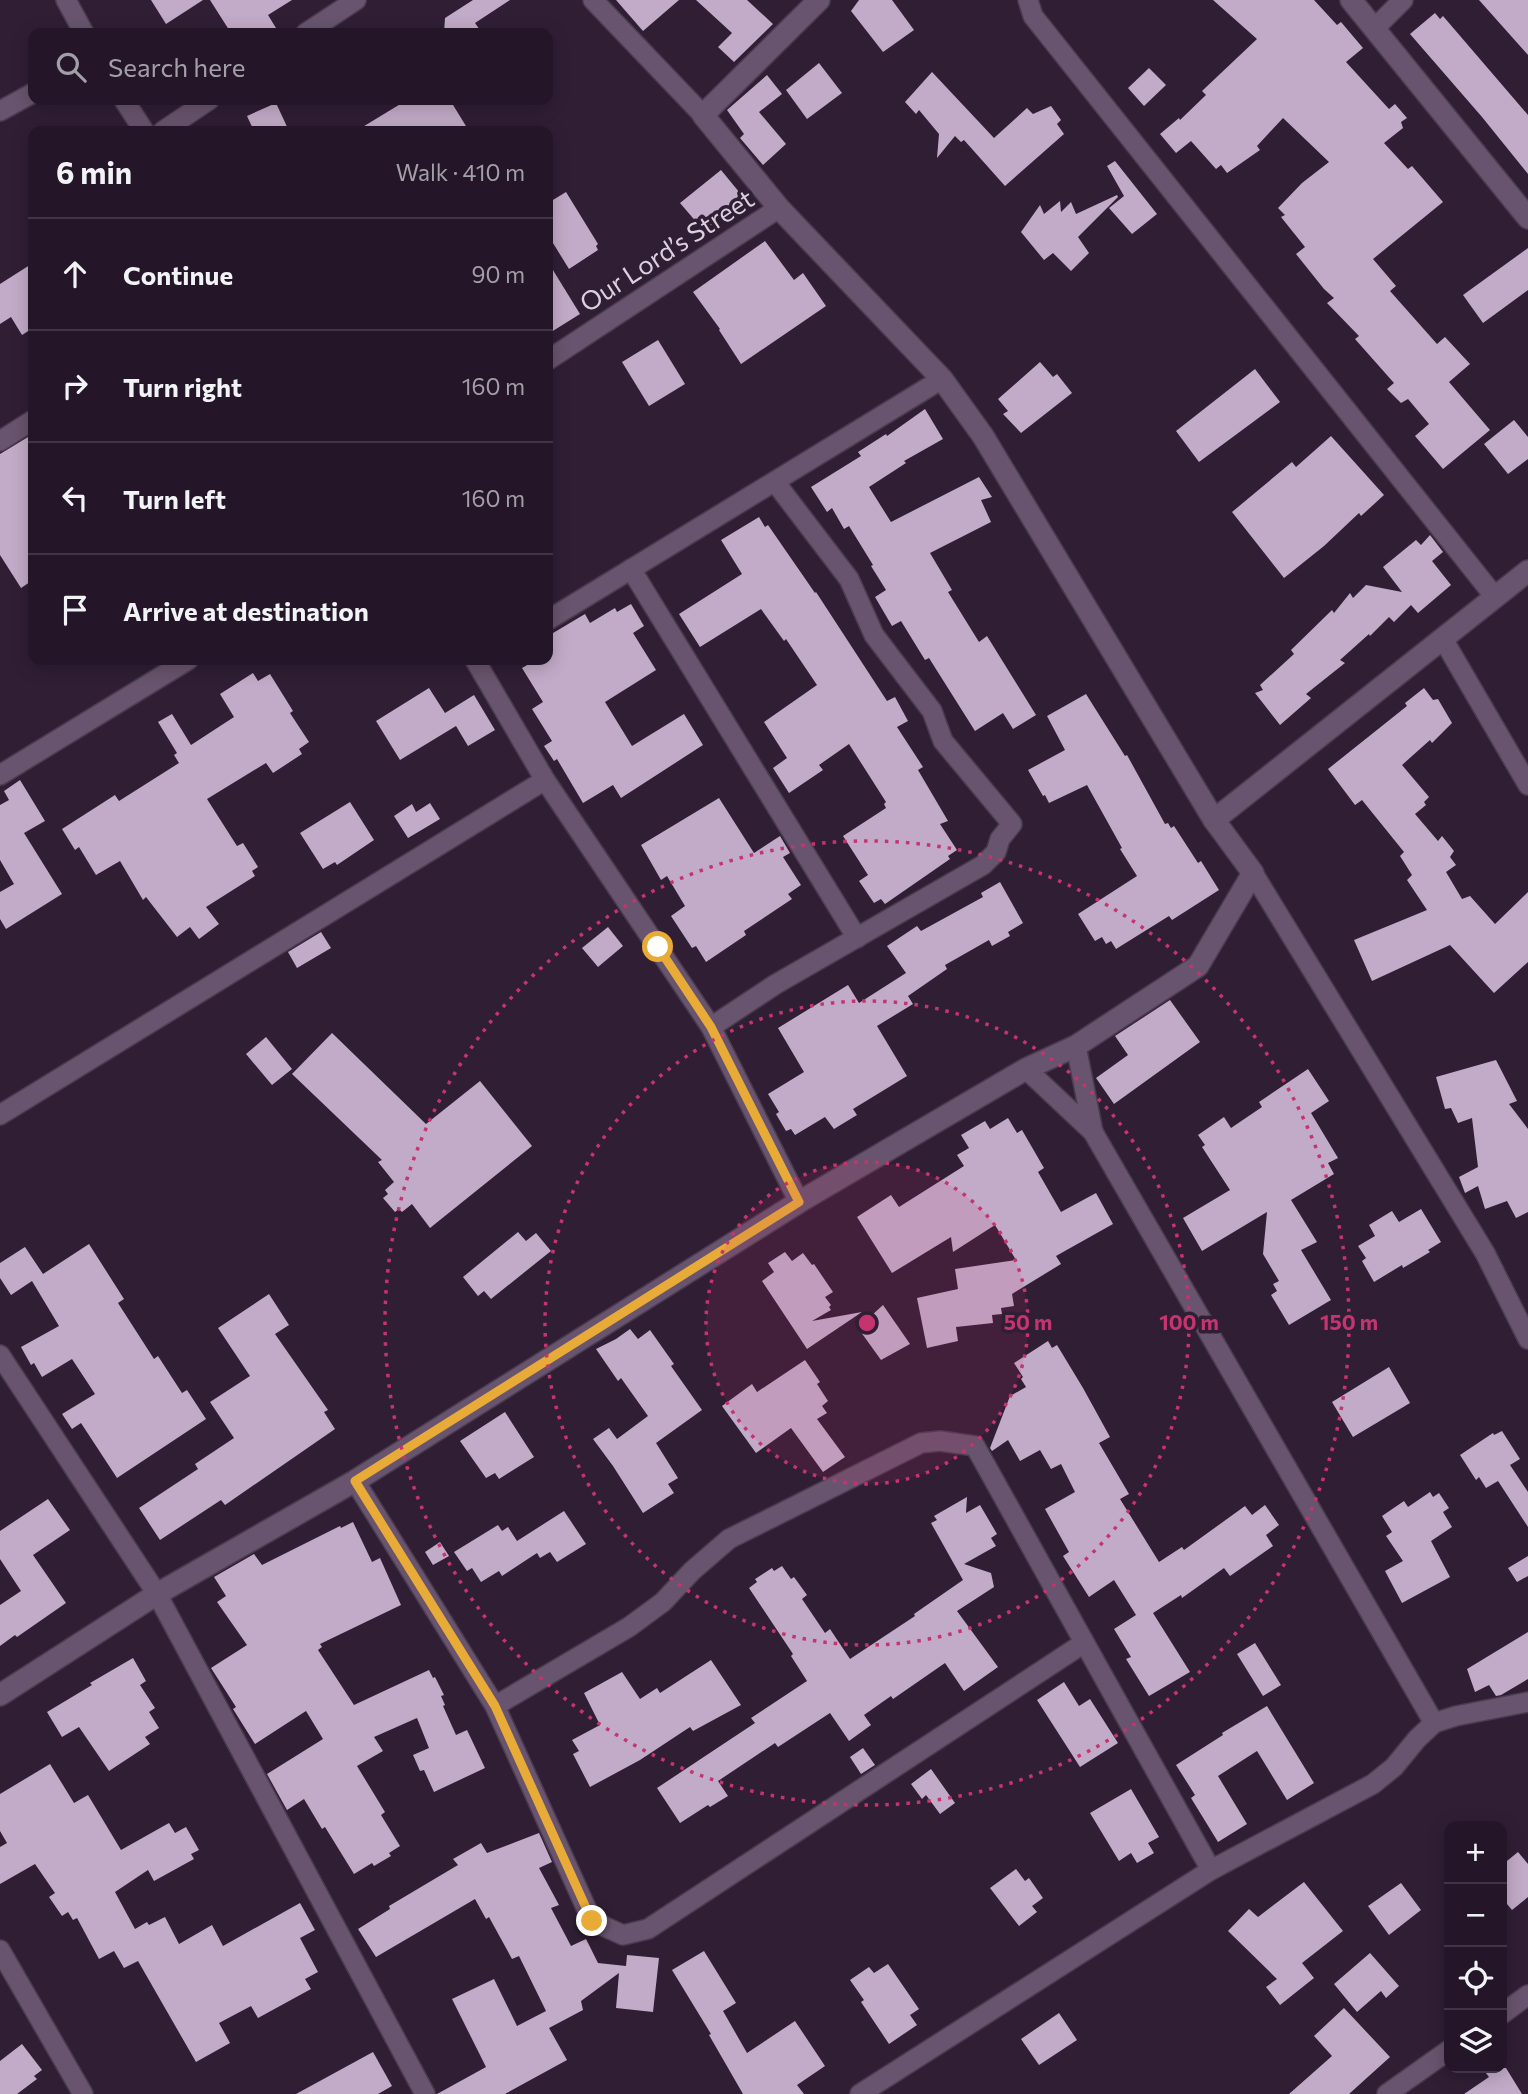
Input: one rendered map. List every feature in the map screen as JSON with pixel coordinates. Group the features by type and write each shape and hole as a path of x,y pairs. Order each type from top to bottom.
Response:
{"street":[{"path":"66,0 81,28"},
{"path":"593,0 703,115 779,208 942,379 984,436 1214,820 1253,873 1485,1252 1528,1339"},
{"path":"703,115 819,0"},
{"path":"1028,0 1033,16 1496,597"},
{"path":"1351,0 1528,218"},
{"path":"1374,29 1402,0"},
{"path":"313,28 348,2"},
{"path":"0,111 28,96"},
{"path":"127,105 141,126"},
{"path":"170,126 202,105"},
{"name":"Our Lord’s Street","path":"553,357 779,208"},
{"path":"553,617 942,379"},
{"path":"0,441 28,424"},
{"path":"711,1027 776,984 982,865 996,852 1000,839 1012,824 943,741 932,711 874,635 849,579 775,482"},
{"path":"631,569 857,938"},
{"path":"1214,820 1528,571"},
{"path":"1443,639 1528,785"},
{"path":"0,775 180,665"},
{"path":"480,665 545,780 711,1027 799,1202"},
{"path":"0,1115 545,780"},
{"path":"0,1695 157,1594 355,1481 799,1202 1026,1069 1076,1046 1198,966 1253,873"},
{"path":"1076,1046 1093,1132"},
{"path":"1026,1069 1093,1132 1434,1723"},
{"path":"0,1355 157,1594 425,2094"},
{"path":"495,1706 663,1602 692,1571 729,1539 921,1443 940,1441 975,1446 1211,1870"},
{"path":"355,1481 495,1706 592,1921 623,1936 648,1929 1084,1643"},
{"path":"860,2094 1211,1870 1373,1784 1394,1767 1434,1723 1528,1702"},
{"path":"0,1950 83,2094"},
{"path":"1507,2010 1528,1995"},
{"path":"1387,2094 1444,2054"}],"building":[{"path":"151,0 203,0 166,24"},
{"path":"210,0 292,0 268,15 276,28 228,28"},
{"path":"473,0 510,0 475,23 478,28 444,28 445,18"},
{"path":"616,0 679,0 643,31"},
{"path":"696,0 747,0 773,24 734,62 718,47 732,33"},
{"path":"859,0 892,0 914,30 883,52 851,11"},
{"path":"1213,0 1314,0 1337,25 1341,22 1363,48 1346,62 1389,109 1395,104 1407,118 1401,122 1403,128 1384,143 1408,169 1412,166 1443,202 1373,259 1396,286 1390,291 1437,344 1445,337 1470,364 1449,382 1490,430 1443,469 1415,436 1429,424 1408,399 1401,403 1387,389 1394,383 1355,339 1359,336 1327,303 1334,298 1296,254 1305,247 1281,217 1285,215 1278,208 1302,183 1329,162 1283,118 1257,146 1260,150 1227,173 1221,165 1216,169 1191,141 1176,153 1160,134 1179,118 1180,120 1206,95 1202,91 1257,39"},
{"path":"1479,0 1528,0 1528,55"},
{"path":"1435,13 1440,19 1443,16 1528,115 1528,174 1410,34"},
{"path":"819,63 842,93 807,119 786,90"},
{"path":"1149,68 1166,85 1144,106 1128,88"},
{"path":"932,72 994,138 1027,108 1033,114 1051,106 1061,120 1057,124 1064,134 1005,186 964,140 961,142 955,136 937,158 939,134 919,110 916,114 905,102"},
{"path":"767,75 782,94 759,112 786,144 763,165 740,138 744,134 727,110"},
{"path":"277,105 287,126 252,126 247,116"},
{"path":"399,105 453,105 466,126 364,126"},
{"path":"1115,161 1157,214 1132,234 1109,208 1124,196 1107,166"},
{"path":"721,170 744,198 704,231 680,203"},
{"path":"566,192 598,244 598,250 569,269 553,243 553,200"},
{"path":"1117,195 1078,237 1089,253 1071,271 1053,253 1044,260 1021,232 1040,205 1044,214 1060,201 1061,212 1071,202 1076,214"},
{"path":"765,241 794,280 803,273 826,306 741,364 693,292"},
{"path":"1528,248 1528,290 1483,323 1463,295"},
{"path":"28,266 28,331 22,335 11,317 0,324 0,284"},
{"path":"553,270 580,314 553,331"},
{"path":"658,340 685,384 649,406 622,362"},
{"path":"1040,362 1053,377 1057,374 1072,393 1021,433 1003,414 1008,411 998,399"},
{"path":"1255,369 1280,402 1199,462 1176,431"},
{"path":"925,409 943,439 904,461 906,463 869,487 891,522 979,477 992,497 981,500 991,522 930,553 952,590 948,592 979,642 987,636 1036,715 1013,729 1003,713 975,731 929,658 925,660 901,621 892,626 875,597 886,590 871,566 873,565 849,526 844,529 832,508 827,512 811,487 861,456 858,452 886,434 887,436"},
{"path":"1514,420 1528,437 1528,459 1508,474 1484,444"},
{"path":"1331,436 1384,495 1361,516 1359,513 1284,578 1232,512 1292,462 1296,467"},
{"path":"28,437 28,583 21,588 0,555 0,454"},
{"path":"759,517 765,527 768,525 816,592 887,701 895,697 908,721 897,727 923,767 918,770 948,821 940,824 957,850 948,856 950,859 885,904 881,899 874,903 859,881 868,875 843,836 886,808 886,802 849,744 819,765 823,770 789,793 773,768 787,758 764,722 817,685 786,639 784,641 761,609 700,647 679,614 742,574 721,540"},
{"path":"1430,535 1443,552 1432,561 1451,585 1418,613 1411,605 1394,622 1389,617 1340,660 1345,663 1306,694 1311,698 1280,725 1255,693 1263,690 1260,685 1294,654 1291,650 1332,610 1334,613 1350,593 1353,598 1366,585 1402,592 1383,567 1416,540 1421,545"},
{"path":"631,604 644,626 633,633 656,670 605,702 632,746 684,714 703,745 621,798 613,785 583,803 557,759 554,761 544,746 552,741 532,709 543,702 522,668 527,665 553,665 553,633 585,614 590,623 615,608 617,612"},
{"path":"253,673 258,681 270,674 309,742 299,749 302,754 273,773 266,763 207,799 237,846 243,843 258,867 252,871 255,876 206,907 219,924 199,939 190,927 177,937 146,897 143,900 120,861 96,875 79,847 75,850 62,829 115,795 119,801 179,763 174,755 177,753 158,722 172,714 191,745 234,717 220,694"},
{"path":"429,688 445,713 474,695 495,730 468,746 456,726 400,760 376,721"},
{"path":"1424,688 1433,700 1438,699 1452,723 1432,743 1430,740 1402,765 1429,797 1424,802 1426,805 1415,814 1438,841 1442,836 1454,851 1450,857 1456,865 1446,872 1462,899 1470,896 1495,924 1528,892 1528,962 1494,993 1450,945 1372,981 1354,940 1427,910 1407,880 1412,875 1400,856 1404,852 1362,800 1355,805 1328,769 1407,706 1405,703"},
{"path":"1086,694 1125,756 1127,755 1165,824 1168,823 1171,828 1174,826 1219,890 1172,920 1169,916 1116,949 1111,941 1106,944 1102,937 1095,941 1078,914 1137,876 1087,785 1049,803 1028,770 1065,750 1047,716"},
{"path":"20,780 45,821 24,833 62,894 6,929 0,919 0,892 14,884 0,860 0,805 9,800 4,791"},
{"path":"719,798 754,853 780,836 790,853 783,857 801,885 788,894 792,899 744,931 746,935 706,962 696,946 692,948 671,916 685,906 667,876 661,880 641,845"},
{"path":"350,802 374,840 337,865 335,862 323,869 300,833"},
{"path":"430,803 440,819 408,838 394,816 412,804 416,812"},
{"path":"1000,882 1023,923 1008,932 1010,936 992,946 989,940 945,965 947,969 908,996 913,1004 877,1026 907,1076 853,1109 857,1115 834,1129 825,1117 795,1135 791,1129 786,1131 768,1094 804,1072 778,1028 848,985 859,1003 906,973 887,946 917,926 921,931 983,897 981,893"},
{"path":"608,927 623,946 598,967 582,948"},
{"path":"321,932 331,948 297,968 288,952"},
{"path":"1170,1000 1200,1042 1114,1104 1096,1078 1128,1055 1115,1036"},
{"path":"332,1033 426,1124 480,1081 532,1146 430,1228 412,1204 402,1212 399,1209 395,1212 383,1198 388,1194 385,1190 394,1182 378,1162 382,1160 292,1074"},
{"path":"266,1037 292,1069 272,1085 246,1054"},
{"path":"1496,1060 1517,1101 1509,1104 1528,1129 1528,1212 1516,1218 1507,1201 1485,1209 1478,1186 1465,1193 1459,1177 1478,1167 1472,1118 1458,1123 1451,1108 1445,1109 1436,1077"},
{"path":"1308,1069 1329,1101 1311,1113 1338,1158 1328,1163 1334,1174 1291,1200 1317,1242 1301,1250 1331,1300 1289,1325 1271,1295 1277,1291 1273,1284 1279,1281 1263,1254 1267,1212 1202,1251 1183,1218 1230,1190 1202,1147 1205,1145 1198,1135 1224,1117 1231,1128 1262,1107 1259,1102"},
{"path":"1008,1118 1017,1133 1022,1130 1044,1168 1038,1172 1061,1212 1096,1193 1113,1224 1056,1256 1061,1264 1012,1294 1014,1306 1001,1308 1002,1314 992,1315 993,1323 956,1327 958,1341 927,1348 917,1298 958,1289 955,1269 1016,1260 995,1225 953,1252 951,1237 892,1273 857,1217 891,1195 899,1207 964,1166 957,1155 969,1148 961,1135 985,1121 990,1129"},
{"path":"1421,1209 1441,1242 1428,1250 1430,1252 1374,1282 1362,1261 1366,1258 1358,1246 1375,1236 1369,1225 1392,1211 1399,1222"},
{"path":"518,1232 526,1241 536,1233 551,1251 491,1299 484,1291 478,1296 463,1277"},
{"path":"89,1244 124,1299 118,1303 154,1359 158,1356 182,1393 187,1390 206,1419 117,1478 81,1423 72,1429 62,1414 95,1394 72,1359 42,1377 34,1363 31,1365 21,1347 59,1326 32,1281 11,1295 0,1278 0,1263 25,1247 43,1274"},
{"path":"785,1252 792,1261 803,1253 833,1292 825,1297 831,1310 812,1321 862,1312 807,1349 762,1281 774,1272 768,1263"},
{"path":"269,1294 289,1325 275,1334 328,1410 324,1412 335,1429 225,1505 221,1500 160,1540 139,1508 198,1469 195,1464 234,1438 210,1402 250,1376 218,1328"},
{"path":"883,1305 910,1344 881,1360 858,1328"},
{"path":"630,1329 638,1339 650,1330 702,1410 656,1443 678,1478 668,1484 674,1493 643,1513 593,1439 609,1428 617,1439 648,1416 621,1378 618,1381 596,1349"},
{"path":"1048,1341 1052,1348 1057,1345 1110,1437 1099,1443 1129,1494 1120,1499 1159,1562 1182,1547 1184,1550 1245,1506 1252,1515 1265,1505 1279,1525 1266,1535 1273,1546 1230,1576 1224,1568 1182,1598 1181,1595 1153,1613 1190,1672 1149,1696 1126,1659 1131,1657 1114,1629 1136,1615 1114,1580 1089,1597 1063,1556 1069,1552 1045,1509 1075,1492 1061,1464 1051,1469 1040,1450 1020,1461 1008,1440 992,1451 990,1448 1010,1396 1026,1387 1014,1363"},
{"path":"805,1360 820,1382 817,1384 828,1401 822,1406 827,1413 817,1419 845,1457 823,1472 791,1428 756,1453 722,1406 752,1384 757,1392"},
{"path":"1389,1367 1410,1403 1353,1437 1332,1402"},
{"path":"505,1412 534,1457 499,1479 495,1473 486,1478 460,1441"},
{"path":"1502,1431 1520,1459 1510,1465 1528,1492 1528,1527 1498,1481 1486,1488 1479,1477 1476,1480 1460,1455 1493,1433 1494,1435"},
{"path":"1430,1492 1433,1497 1439,1493 1449,1508 1443,1512 1452,1527 1431,1541 1450,1577 1402,1603 1385,1571 1403,1561 1386,1536 1392,1532 1382,1516 1404,1501 1408,1507"},
{"path":"967,1497 966,1513 980,1505 997,1534 991,1538 996,1546 964,1564 991,1573 994,1587 957,1611 998,1667 964,1691 945,1663 893,1699 891,1696 864,1715 871,1725 849,1741 830,1713 778,1747 775,1743 718,1781 728,1796 680,1823 657,1788 755,1723 751,1718 807,1681 791,1656 793,1654 749,1588 757,1582 755,1579 772,1568 774,1571 782,1566 807,1595 802,1599 825,1633 830,1629 850,1659 963,1580 931,1523 937,1520 934,1516"},
{"path":"48,1499 70,1530 33,1555 66,1603 0,1646 0,1605 21,1591 0,1559 0,1531"},
{"path":"564,1511 586,1544 557,1562 550,1552 540,1558 537,1553 502,1576 499,1571 481,1582 472,1568 467,1571 454,1552 498,1525 502,1531 508,1527 517,1541"},
{"path":"353,1522 372,1562 380,1558 401,1605 320,1644 322,1647 318,1650 354,1705 429,1670 444,1695 441,1696 445,1705 443,1706 456,1735 467,1730 485,1768 434,1792 424,1770 420,1771 413,1755 429,1748 417,1718 374,1737 383,1751 357,1766 385,1812 381,1815 400,1846 389,1853 391,1856 354,1874 304,1799 287,1810 267,1774 323,1739 306,1711 255,1744 211,1668 247,1645 217,1602 226,1596 214,1577 254,1554 262,1565"},
{"path":"440,1542 449,1556 433,1565 425,1552"},
{"path":"1528,1556 1528,1576 1517,1582 1508,1568"},
{"path":"1528,1632 1528,1679 1501,1695 1496,1696 1489,1685 1475,1692 1467,1669"},
{"path":"1255,1643 1281,1685 1263,1696 1237,1654"},
{"path":"133,1658 146,1681 140,1685 155,1708 149,1712 159,1728 145,1737 150,1744 109,1771 79,1727 62,1737 47,1712"},
{"path":"711,1660 741,1705 693,1731 690,1727 640,1760 590,1787 573,1754 579,1751 572,1740 600,1725 584,1693 622,1672 640,1699 657,1688 660,1693"},
{"path":"1064,1682 1079,1706 1090,1699 1118,1743 1080,1767 1037,1700"},
{"path":"1267,1706 1314,1783 1287,1800 1257,1751 1218,1776 1247,1824 1218,1842 1191,1798 1195,1795 1176,1765"},
{"path":"863,1748 875,1765 861,1774 850,1757"},
{"path":"50,1764 74,1803 88,1795 121,1850 169,1823 175,1833 186,1827 199,1850 191,1854 194,1859 154,1881 148,1870 115,1892 135,1929 165,1917 179,1944 212,1925 223,1946 300,1903 315,1930 300,1938 318,1972 305,1979 311,1989 258,2018 251,2006 219,2023 230,2043 196,2062 138,1961 124,1968 114,1951 99,1959 77,1918 73,1920 68,1912 62,1916 49,1897 55,1893 35,1864 0,1884 0,1847 7,1843 0,1831 0,1794"},
{"path":"931,1769 955,1803 940,1814 926,1795 922,1799 911,1784"},
{"path":"1131,1789 1159,1837 1148,1843 1154,1853 1137,1863 1131,1853 1119,1861 1090,1813"},
{"path":"539,1833 552,1862 539,1868 559,1905 551,1908 571,1946 586,1939 598,1963 626,1966 627,1955 659,1958 653,2012 616,2008 619,1973 581,2001 583,2010 549,2028 567,2060 505,2094 437,2094 486,2067 452,1999 494,1979 517,2026 546,2011 519,1956 512,1959 489,1917 486,1919 475,1899 376,1957 358,1929 390,1909 389,1906 458,1865 453,1859 481,1843 487,1853"},
{"path":"1518,1852 1528,1864 1528,1897 1512,1910 1507,1904 1507,1861"},
{"path":"1016,1869 1025,1881 1029,1878 1043,1898 1032,1906 1037,1912 1019,1926 990,1888"},
{"path":"1304,1882 1343,1931 1302,1963 1314,1978 1280,2005 1266,1987 1277,1979 1228,1931 1249,1909 1258,1917"},
{"path":"1401,1883 1421,1910 1389,1935 1368,1906"},
{"path":"704,1951 736,2003 723,2011 747,2053 795,2021 825,2066 797,2085 804,2094 743,2094 672,1970"},
{"path":"1370,1953 1399,1986 1386,1998 1381,1991 1357,2012 1334,1984"},
{"path":"888,1964 919,2009 910,2015 917,2025 889,2044 850,1980 869,1967 874,1973"},
{"path":"1344,2008 1390,2057 1349,2094 1289,2094 1332,2056 1314,2036"},
{"path":"1059,2013 1077,2040 1039,2065 1021,2039"},
{"path":"22,2044 42,2070 34,2076 37,2079 17,2094 0,2094 0,2061"},
{"path":"373,2052 392,2086 378,2094 296,2094"},
{"path":"1507,2070 1522,2094 1464,2094 1489,2077 1486,2073 1507,2073"}],"route":[{"path":"592,1921 495,1706 355,1481 799,1202 711,1027 658,947"}]}
